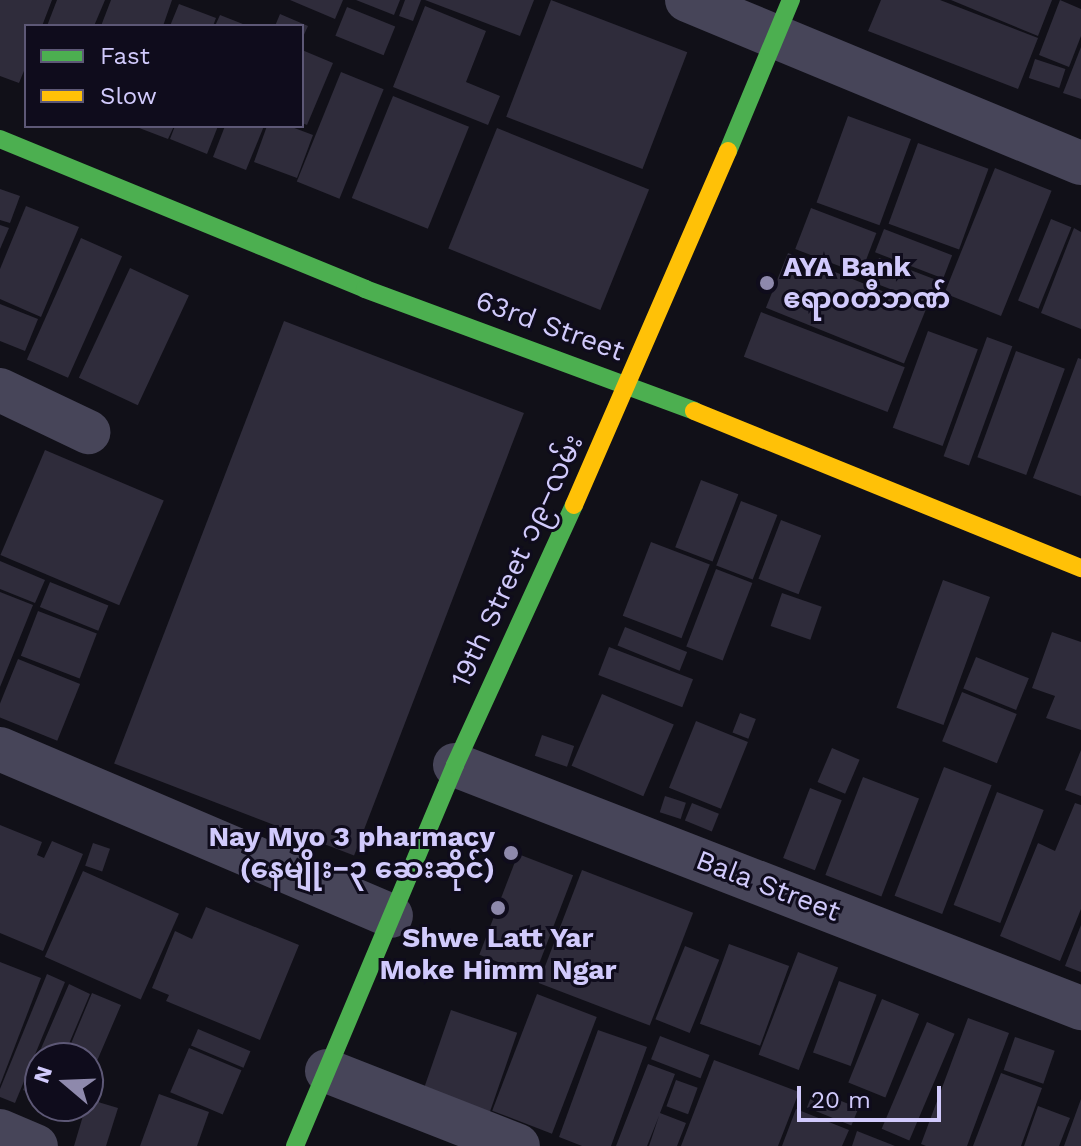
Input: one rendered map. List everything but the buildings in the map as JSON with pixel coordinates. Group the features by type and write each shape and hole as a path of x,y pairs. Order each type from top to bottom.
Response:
{"street":[{"path":"687,0 784,17 1081,163"},
{"name":"19th Street ၁၉−လမ်း","path":"295,1146 455,765 629,385 784,17"},
{"name":"63rd Street","path":"0,139 365,289 629,385 1081,568"},
{"path":"0,390 88,432"},
{"path":"0,749 391,916"},
{"name":"Bala Street","path":"455,765 1081,1008"},
{"path":"327,1071 518,1146"},
{"path":"0,1131 36,1146"}],"traffic: fast":[{"path":"728,151 791,0"},
{"path":"0,139 365,289 694,411"},
{"path":"295,1146 455,765 574,505"}],"traffic: slow":[{"path":"574,505 728,151"},
{"path":"694,411 1081,568"}],"place":[{"name":"AYA Bank ဧရာ၀တီဘဏ်","path":"767,283"},
{"name":"Nay Myo 3 pharmacy (နေမျိုး−၃ ဆေးဆိုင်)","path":"511,853"},
{"name":"Shwe Latt Yar Moke Himm Ngar","path":"498,908"}]}
